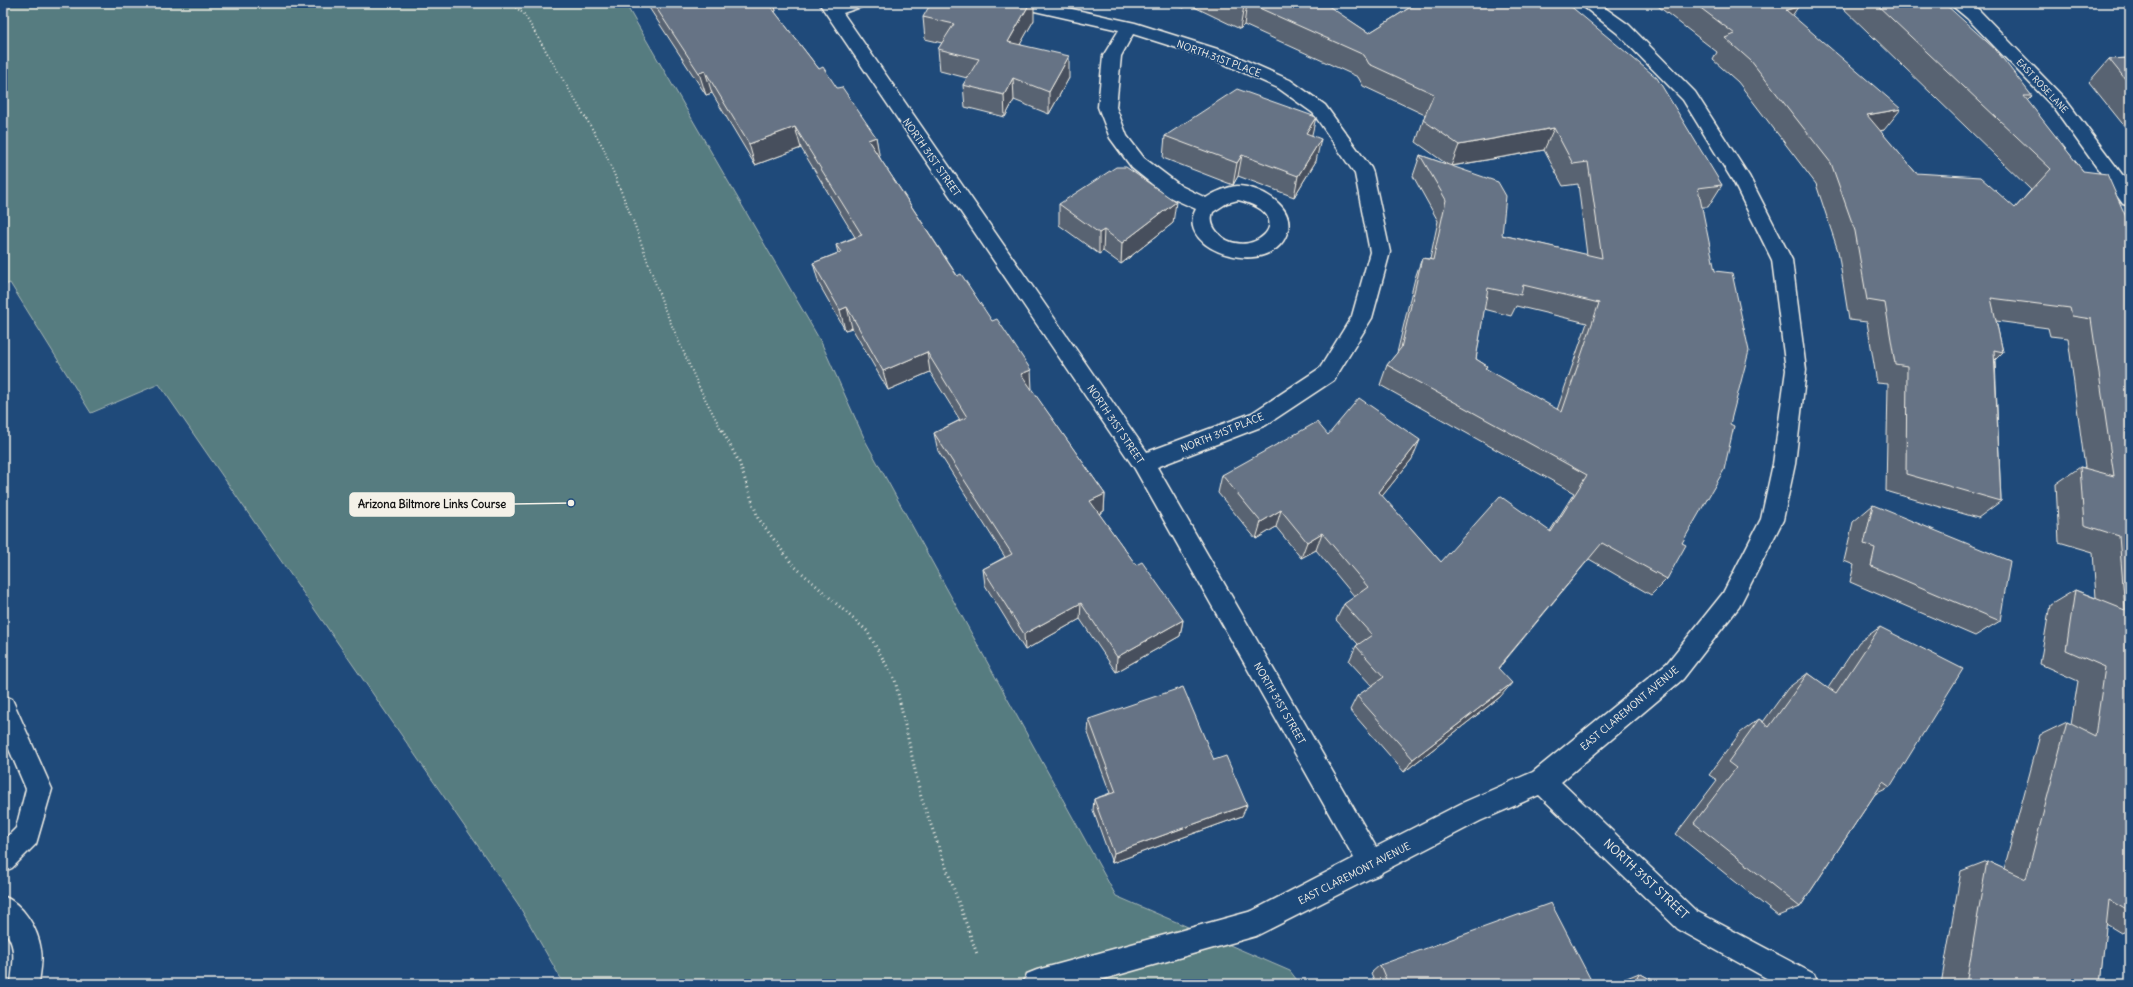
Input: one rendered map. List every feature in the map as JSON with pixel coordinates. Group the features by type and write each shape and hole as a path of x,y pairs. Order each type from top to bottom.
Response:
{"street":[{"path":"829,7 855,3"},
{"name":"NORTH 31ST PLACE","path":"1021,3 1129,27 1249,67 1284,84 1319,109 1364,173 1380,252 1362,318 1327,374 1259,419 1143,463"},
{"name":"EAST CLAREMONT AVENUE","path":"1037,984 1256,923 1372,865 1471,812 1542,781 1675,671 1731,600 1772,520 1784,464 1796,370 1782,260 1742,181 1689,96 1623,29 1587,3"},
{"name":"EAST ROSE LANE","path":"1958,3 1973,14 2060,104 2130,199"},
{"name":"NORTH 31ST STREET","path":"829,7 1143,463 1372,865"},
{"path":"1129,27 1112,56 1107,107 1119,138 1138,163 1168,186 1207,206"},
{"path":"3,707 39,789 27,835 3,860"},
{"name":"NORTH 31ST STREET","path":"1542,781 1688,920 1804,984"},
{"path":"3,909 21,929 28,950 25,984"}],"path":[{"path":"510,3 524,14 603,147 634,223 665,310 700,389 739,462 758,518 792,564 867,632 895,680 921,797 977,954"}],"green space":[{"path":"3,3 625,3 821,342 866,442 1116,896 1290,971 1300,984 564,984 518,904 159,384 91,413 10,283 3,286"}],"building":[{"path":"653,3 768,3 819,69 823,67 837,88 842,87 876,137 868,140 957,276 961,274 992,321 997,319 1031,370 1021,374 1105,494 1090,501 1136,565 1142,562 1183,620 1117,657 1081,603 1024,634 983,569 1012,554 934,433 967,417 927,352 883,371 847,307 840,310 813,263 841,252 836,245 862,235 795,127 749,144 705,71 699,73"},
{"path":"931,3 1030,3 1008,42 1069,56 1049,92 1013,78 1004,95 963,85 979,59 938,49 954,24 923,17"},
{"path":"1236,3 1247,3 1244,6"},
{"path":"1248,3 1324,3 1369,33 1417,3 1570,3 1568,4 1657,78 1722,185 1698,188 1715,271 1732,273 1749,351 1730,424 1734,426 1724,470 1682,543 1686,545 1667,579 1602,543 1498,668 1512,683 1413,759 1357,696 1384,677 1356,646 1372,635 1344,604 1368,587 1322,533 1307,542 1281,510 1261,522 1222,475 1317,422 1328,435 1359,398 1420,440 1379,492 1441,562 1500,496 1551,532 1587,475 1387,365 1401,348 1422,258 1433,260 1446,200 1420,155 1498,182 1506,196 1502,235 1602,258 1588,162 1573,164 1554,128 1459,145 1423,120 1434,94 1369,64 1364,55","holes":["1523,285 1599,303 1562,412 1485,368 1487,366 1476,359 1488,288 1521,295"]},
{"path":"1694,3 1795,3 1798,7 1786,10 1901,109 1867,115 1916,173 1980,177 2015,208 2051,169 1875,3 1944,3 1996,50 2032,96 2024,96 2083,171 2107,174 2130,226 2130,912 2109,900 2100,984 1966,984 1987,861 2026,879 2067,722 2095,736 2105,667 2066,650 2075,590 2125,610 2119,536 2084,525 2080,467 2114,476 2091,319 2072,316 2070,308 1991,298 2003,352 1994,350 2001,501 1906,474 1907,366 1895,364 1885,303 1867,300 1855,231 1831,163 1751,61 1725,38 1735,34"},
{"path":"2130,58 2130,85 2109,59"},
{"path":"1237,89 1316,117 1306,133 1321,139 1298,176 1242,155 1237,163 1165,136"},
{"path":"1116,167 1126,167 1176,202 1122,243 1104,230 1099,233 1059,204"},
{"path":"1873,505 2010,561 2000,621 1871,566 1875,548 1864,544"},
{"path":"1880,627 1963,669 1890,787 1883,782 1800,907 1694,823 1736,768 1728,762 1759,719 1769,727 1808,673 1836,693"},
{"path":"1183,687 1214,760 1226,756 1247,805 1114,853 1094,799 1116,792 1089,719"},
{"path":"1551,903 1593,984 1388,984 1380,965"},
{"path":"1639,973 1659,984 1635,984"}],"place":[{"name":"Arizona Biltmore Links Course","path":"571,503"}]}
